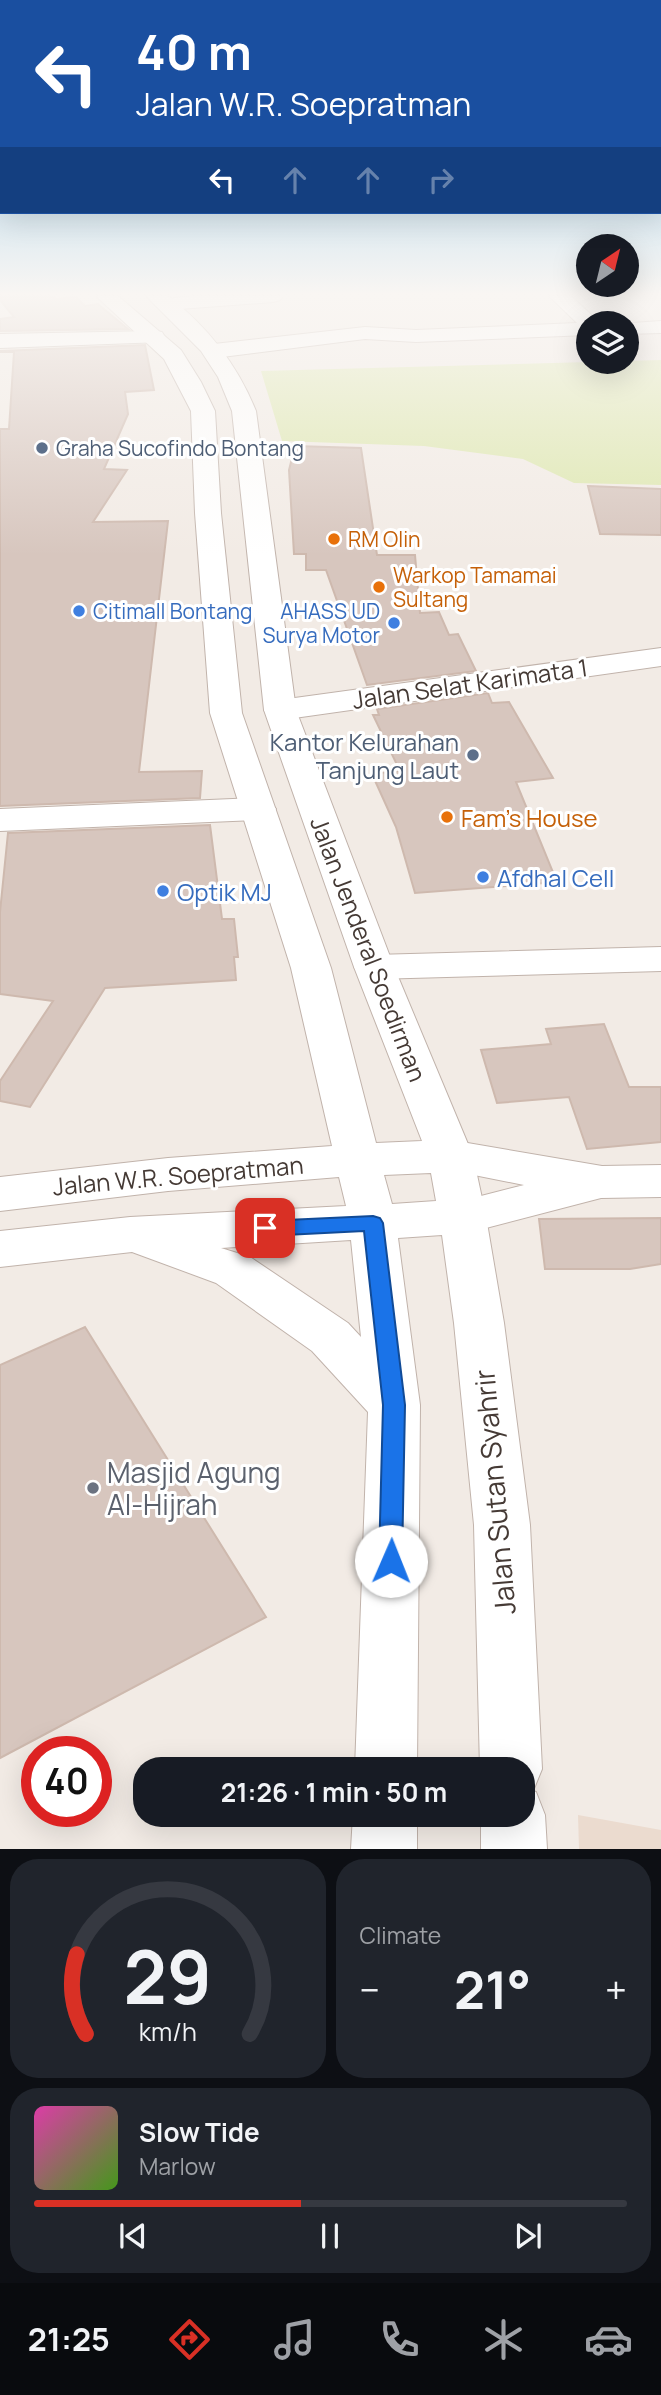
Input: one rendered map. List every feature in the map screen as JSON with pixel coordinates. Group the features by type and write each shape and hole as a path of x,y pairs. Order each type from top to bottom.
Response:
{"street":[{"path":"190,382 203,411 208,513 226,713 312,973 373,1223 394,1405 386,1757"},
{"name":"Jalan Jenderal Soedirman","path":"232,382 244,411 279,710 374,967 450,1156 463,1217"},
{"name":"Jalan Selat Karimata 1","path":"279,710 661,657"},
{"path":"0,820 258,808"},
{"path":"374,967 661,959"},
{"name":"Jalan W.R. Soepratman","path":"0,1194 89,1182 356,1159 450,1156 602,1182"},
{"path":"0,1249 130,1235 463,1217 602,1182 661,1181"},
{"name":"Jalan Sutan Syahrir","path":"463,1217 479,1323 502,1525 511,1757"},
{"path":"130,1235 233,1270 330,1337 394,1405"},
{"path":"384,1849 385,1827"},
{"path":"513,1827 514,1849"}],"shaded area":[{"path":"578,1815 661,1830 661,1849 579,1849"}],"green space":[{"path":"264,382 661,382 661,485 574,483 523,459 424,446 282,441"}],"building":[{"path":"12,382 152,382 154,390 125,392 128,414 104,469 127,470 93,522 168,521 139,772 202,771 200,798 0,806 0,429 9,429"},
{"path":"295,446 361,448 377,555 415,555 420,613 439,612 449,635 458,634 476,671 367,685 326,570 306,570 306,554 294,554 289,470"},
{"path":"588,486 661,489 661,535 600,534"},
{"path":"488,693 492,703 509,702 553,778 516,782 557,882 415,893 396,827 372,774 400,771 373,715 379,715 377,709"},
{"path":"210,825 222,919 234,919 238,957 234,957 236,980 105,988 30,1107 0,1101 0,1081 53,1001 0,994 0,912 8,833"},
{"path":"604,1024 629,1087 661,1087 661,1142 587,1149 569,1097 497,1103 481,1050 551,1044 546,1029"},
{"path":"661,1218 661,1264 630,1269 545,1269 539,1219"},
{"name":"Masjid Agung Al-Hijrah","path":"85,1327 266,1617 42,1736 21,1736 21,1747 0,1758 0,1365"}],"place":[{"name":"Graha Sucofindo Bontang","path":"42,448"},
{"name":"RM Olin","path":"334,539"},
{"name":"Warkop Tamamai Sultang","path":"379,587"},
{"name":"Citimall Bontang","path":"79,611"},
{"name":"AHASS UD Surya Motor","path":"394,623"},
{"name":"Kantor Kelurahan Tanjung Laut","path":"473,755"},
{"name":"Fam's House","path":"447,817"},
{"name":"Afdhal Cell","path":"483,877"},
{"name":"Optik MJ","path":"163,891"},
{"name":"Masjid Agung Al-Hijrah","path":"93,1488"}],"route":[{"path":"265,1228 373,1223 394,1405 391,1561"}]}
